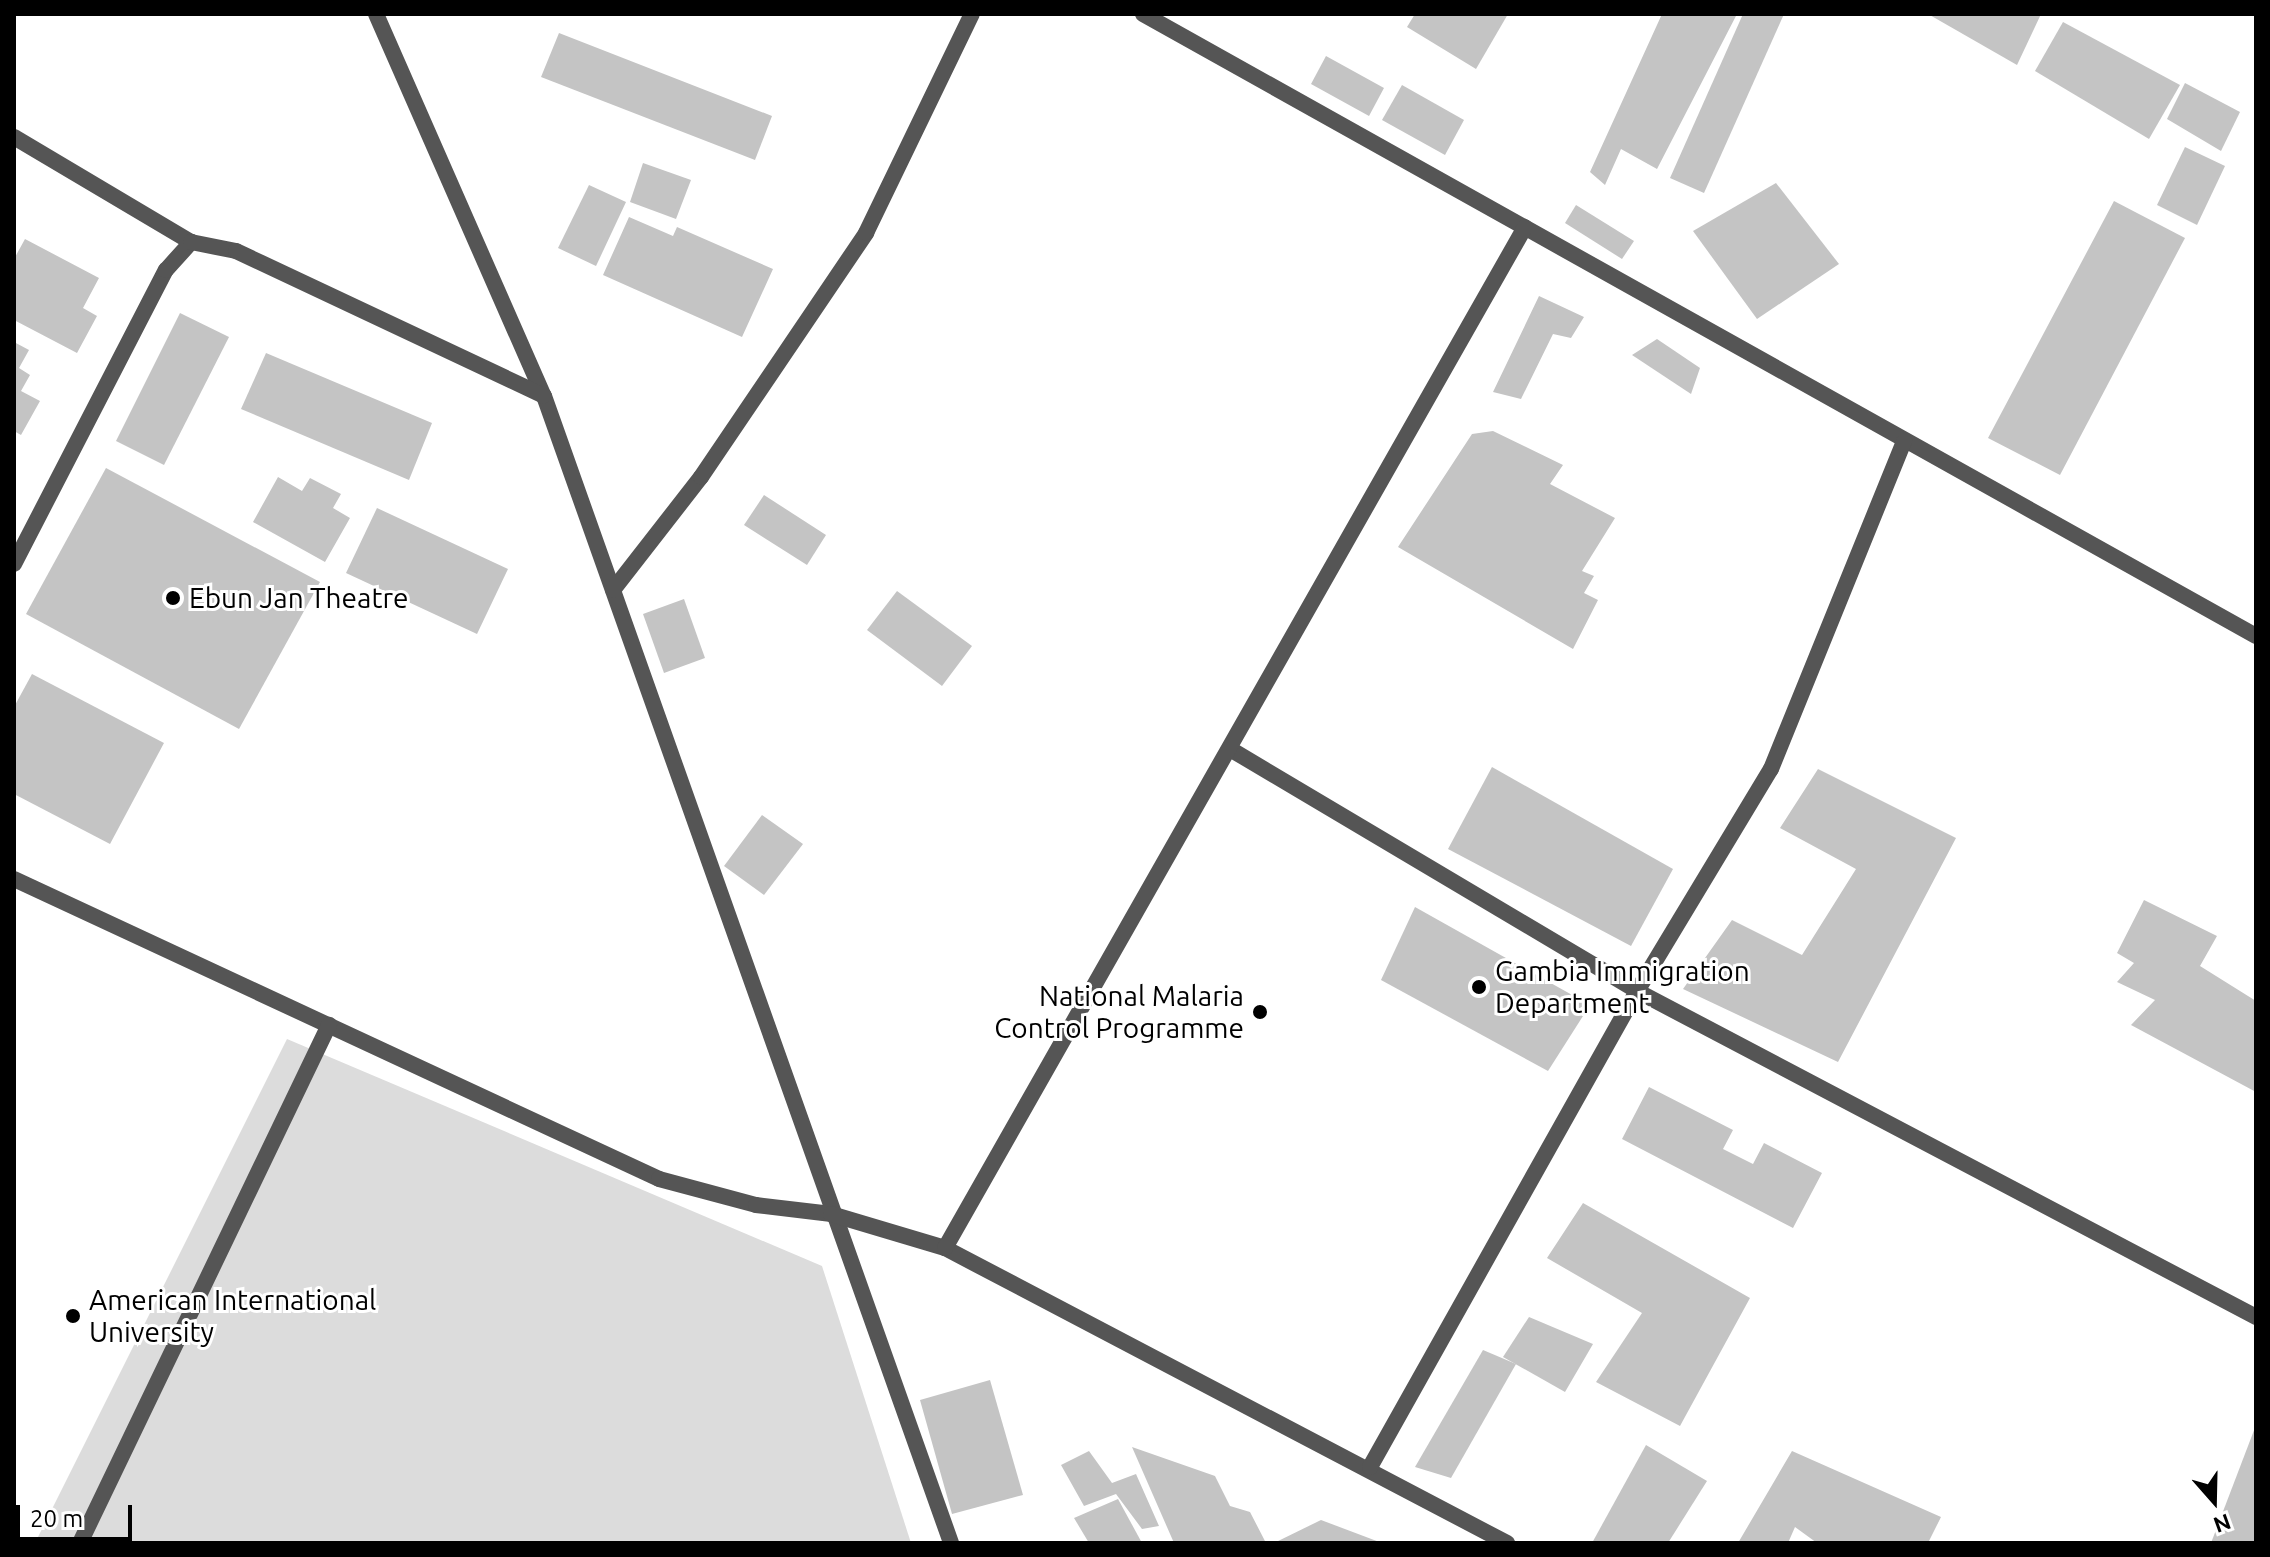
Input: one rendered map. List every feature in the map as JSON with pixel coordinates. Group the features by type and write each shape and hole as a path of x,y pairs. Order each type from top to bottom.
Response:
{"street":[{"path":"376,14 544,396 831,1214 951,1543"},
{"path":"613,590 701,477 866,233 972,14"},
{"path":"1143,14 2256,636"},
{"path":"14,137 191,242 236,251 544,396"},
{"path":"945,1248 1525,227"},
{"path":"14,564 166,270 191,242"},
{"path":"1370,1467 1637,991 1771,769 1904,441"},
{"path":"1230,749 1637,991 2256,1317"},
{"path":"14,879 659,1179 756,1205 831,1214 945,1248 1370,1467 1507,1543"},
{"path":"80,1543 329,1025"}],"shaded area":[{"path":"287,1039 822,1266 911,1543 35,1543"}],"building":[{"path":"1415,14 1508,14 1476,69 1407,27"},
{"path":"1662,14 1737,14 1657,169 1621,149 1605,185 1590,172"},
{"path":"1743,14 1784,14 1704,193 1670,178"},
{"path":"1928,14 2041,14 2017,65"},
{"path":"2063,22 2180,85 2149,139 2035,71"},
{"path":"559,33 772,116 755,160 541,77"},
{"path":"1326,56 1384,88 1369,116 1311,84"},
{"path":"2185,83 2240,112 2221,151 2167,119"},
{"path":"1402,85 1464,120 1445,155 1382,120"},
{"path":"2185,147 2225,166 2197,225 2157,205"},
{"path":"643,163 691,180 676,219 630,202"},
{"path":"1776,183 1839,264 1757,319 1693,231"},
{"path":"589,185 626,202 596,266 558,248"},
{"path":"2114,201 2185,238 2060,475 1988,438"},
{"path":"1576,205 1634,241 1622,259 1565,223"},
{"path":"629,217 673,236 677,227 773,269 742,337 603,275"},
{"path":"25,239 99,278 83,308 97,316 77,353 14,320 14,259"},
{"path":"1539,296 1584,317 1571,338 1553,334 1521,399 1493,392"},
{"path":"180,313 229,337 164,465 116,441"},
{"path":"1657,339 1700,368 1691,394 1632,355"},
{"path":"14,342 29,350 19,368 30,375 21,391 40,401 21,435 14,431"},
{"path":"266,353 432,423 409,480 241,409"},
{"path":"1493,431 1563,465 1550,484 1615,518 1582,571 1594,576 1584,593 1598,600 1573,649 1398,547 1472,434"},
{"name":"Ebun Jan Theatre","path":"106,468 320,582 239,729 26,614"},
{"path":"278,477 302,491 310,478 341,494 333,508 350,518 325,562 253,522"},
{"path":"764,495 826,535 807,565 744,525"},
{"path":"377,508 508,569 477,634 346,573"},
{"path":"897,591 972,646 942,686 867,630"},
{"path":"684,599 705,658 664,673 643,614"},
{"path":"32,674 164,743 110,844 14,794 14,707"},
{"path":"1492,767 1673,869 1631,946 1448,849"},
{"path":"1818,769 1956,838 1838,1062 1683,989 1732,920 1802,955 1856,869 1780,828"},
{"path":"762,815 803,844 764,895 724,866"},
{"path":"2144,900 2217,936 2200,966 2256,1001 2256,1092 2131,1025 2155,1000 2117,982 2134,963 2117,953"},
{"path":"1415,907 1590,1005 1548,1071 1381,980"},
{"path":"1649,1087 1733,1130 1723,1149 1753,1164 1764,1143 1822,1173 1793,1228 1622,1139"},
{"path":"1583,1203 1750,1298 1680,1426 1596,1382 1642,1313 1547,1258"},
{"path":"1529,1317 1593,1344 1565,1392 1503,1357"},
{"path":"1483,1350 1516,1364 1451,1478 1415,1467"},
{"path":"990,1380 1023,1495 952,1514 920,1400"},
{"path":"2256,1425 2256,1543 2211,1543"},
{"path":"1646,1445 1707,1481 1668,1543 1592,1543"},
{"path":"1132,1447 1215,1476 1230,1506 1250,1512 1266,1543 1174,1543"},
{"path":"1089,1451 1112,1483 1136,1474 1159,1526 1142,1529 1116,1494 1084,1506 1061,1465"},
{"path":"1792,1451 1941,1517 1928,1543 1817,1543 1795,1527 1788,1543 1738,1543"},
{"path":"1118,1499 1142,1543 1089,1543 1074,1518"},
{"path":"1321,1520 1382,1543 1274,1543"}],"place":[{"name":"Ebun Jan Theatre","path":"173,598"},
{"name":"Gambia Immigration Department","path":"1479,987"},
{"name":"National Malaria Control Programme","path":"1260,1012"},
{"name":"American International University","path":"73,1316"}]}
